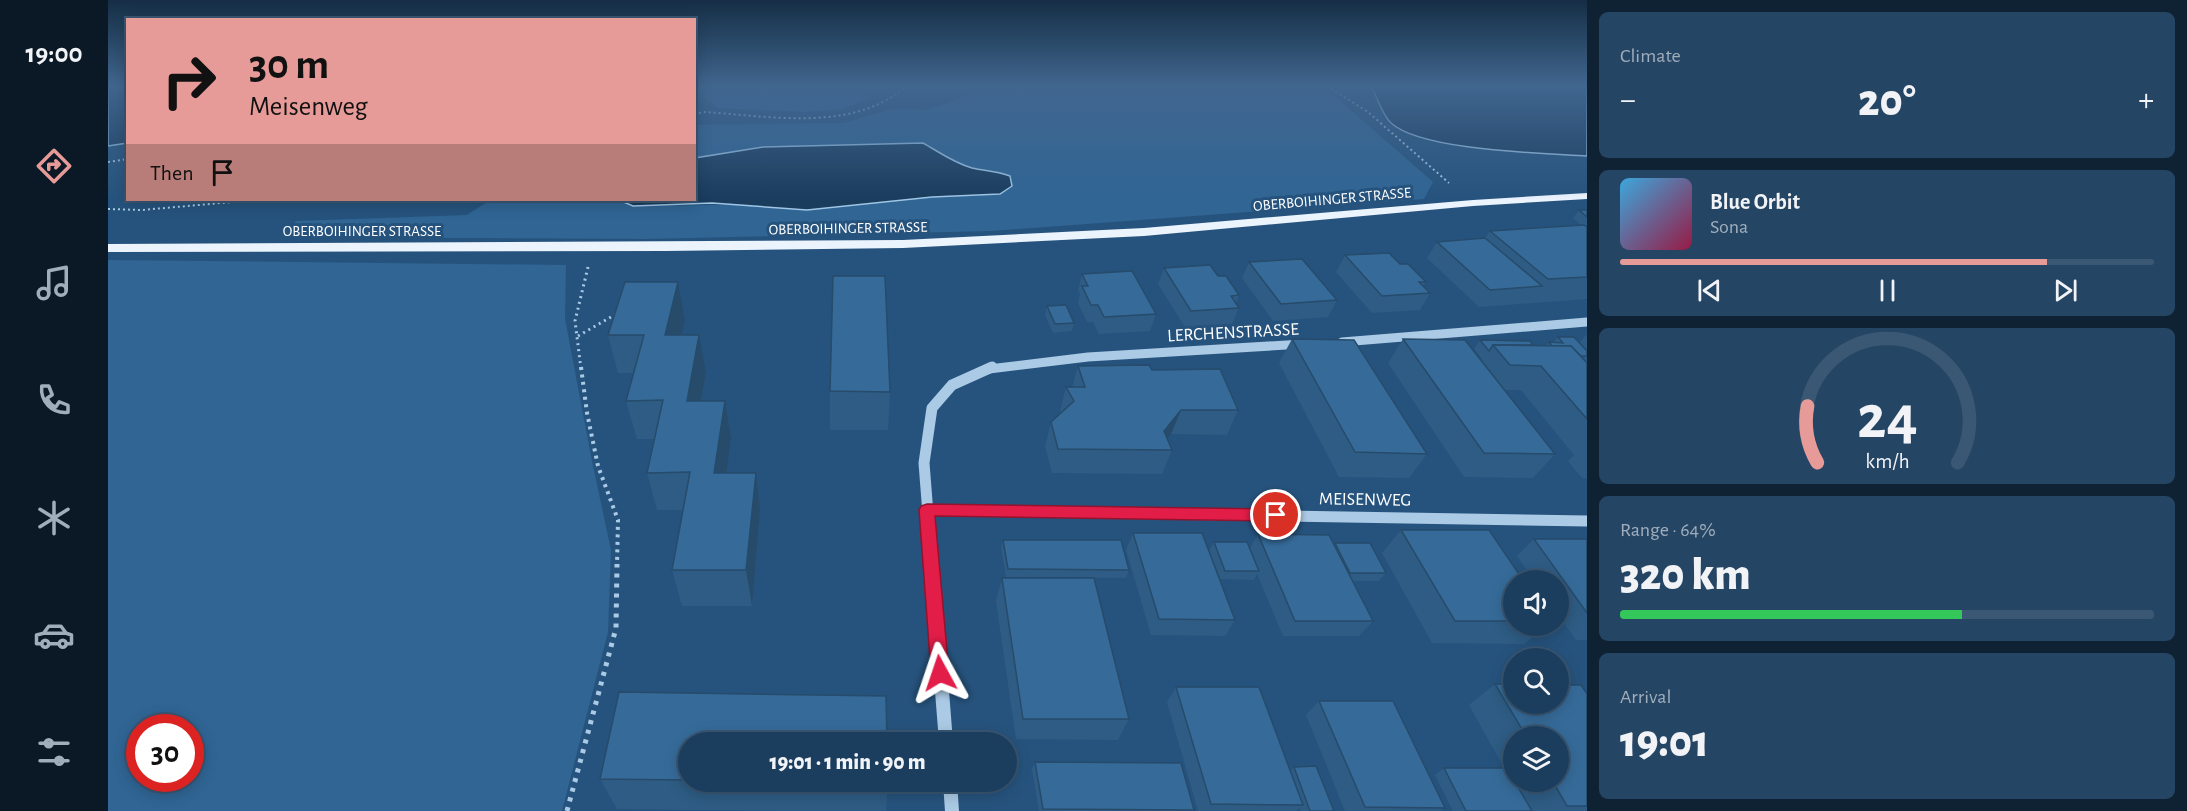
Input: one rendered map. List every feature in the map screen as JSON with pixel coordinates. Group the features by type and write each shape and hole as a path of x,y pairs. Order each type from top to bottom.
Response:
{"main road":[{"name":"OBERBOIHINGER STRASSE","path":"108,248 666,247 903,244 1144,232 1473,203 1587,196"}],"street":[{"path":"1334,342 1587,322"},
{"name":"LERCHENSTRASSE","path":"927,510 924,463 932,408 952,385 993,368 1088,357 1311,344"},
{"path":"927,510 945,732"},
{"name":"MEISENWEG","path":"927,510 1587,521"},
{"path":"951,792 952,811"}],"path":[{"path":"1381,124 1426,165 1473,203"},
{"path":"108,162 126,159"},
{"path":"212,204 217,201"},
{"path":"108,209 142,210 244,201"},
{"path":"567,811 616,628 618,520 598,466 587,413 576,321 591,260"},
{"path":"578,336 619,312"}],"shaded area":[{"path":"108,124 126,124 126,143 108,146"},
{"path":"1366,124 1433,182 1424,199 991,231 648,239 281,237 296,221 467,215 488,201 621,201 633,206 722,205 1000,194 996,171 972,168 923,143 763,147 696,158 696,125"},
{"path":"1393,124 1587,124 1587,156 1484,149 1429,140"},
{"path":"923,143 965,166 1010,176 1012,186 1000,194 932,197 807,210 712,203 633,206 621,201 696,201 696,158 763,147"},
{"path":"108,260 566,265 565,319 611,550 608,632 562,811 108,811"}],"building":[{"path":"1579,210 1587,210 1587,217"},
{"path":"1584,225 1587,227 1587,277 1548,279 1490,231"},
{"path":"1485,238 1542,286 1490,290 1437,242"},
{"path":"1389,253 1400,264 1408,264 1426,282 1419,282 1430,293 1382,296 1345,255"},
{"path":"1302,259 1337,300 1281,304 1249,262"},
{"path":"1210,265 1218,276 1226,276 1239,295 1231,296 1239,308 1191,311 1164,268"},
{"path":"1132,271 1156,314 1104,317 1098,305 1091,305 1082,286 1088,286 1082,274"},
{"path":"833,276 885,276 890,392 830,391"},
{"path":"625,282 678,282 665,335 699,335 687,401 725,401 714,473 756,473 746,570 672,570 690,472 647,473 663,400 626,401 644,335 608,335"},
{"path":"1066,305 1074,323 1055,324 1047,306"},
{"path":"1558,337 1574,337 1587,351 1587,356 1581,356 1571,346 1552,346 1549,342 1563,343"},
{"path":"1292,339 1354,340 1427,454 1355,452"},
{"path":"1403,339 1465,340 1555,454 1484,453"},
{"path":"1480,340 1530,341 1533,345 1493,345 1489,351"},
{"path":"1493,345 1571,346 1587,363 1587,419 1541,366 1510,365"},
{"path":"1149,365 1152,370 1220,369 1238,410 1181,410 1164,431 1172,450 1058,449 1051,422 1074,401 1066,387 1085,387 1078,366"},
{"path":"1401,530 1489,530 1516,570 1503,570 1503,621 1455,621"},
{"path":"1133,533 1202,533 1235,620 1159,619"},
{"path":"1258,534 1329,535 1373,621 1295,621"},
{"path":"1534,539 1587,539 1587,613 1569,588 1569,570 1556,570"},
{"path":"1003,540 1121,540 1129,570 1008,569"},
{"path":"1214,542 1247,542 1259,571 1225,571"},
{"path":"1335,543 1370,543 1386,573 1350,573"},
{"path":"1002,578 1094,578 1129,719 1023,719"},
{"path":"1495,684 1503,684 1503,697"},
{"path":"1569,685 1581,685 1587,694 1587,806 1567,806 1559,792 1569,792 1569,726 1520,726 1513,714 1569,714"},
{"path":"1176,687 1259,687 1303,805 1211,804"},
{"path":"619,692 886,696 887,732 678,732 678,780 600,779"},
{"path":"1319,701 1393,701 1445,808 1365,807"},
{"path":"1035,762 1181,763 1194,810 1043,809"},
{"path":"1316,766 1334,811 1310,811 1294,767"},
{"path":"1444,768 1503,768 1503,792 1521,792 1532,811 1466,811"}],"route":[{"path":"940,673 927,510 1276,515"}]}
